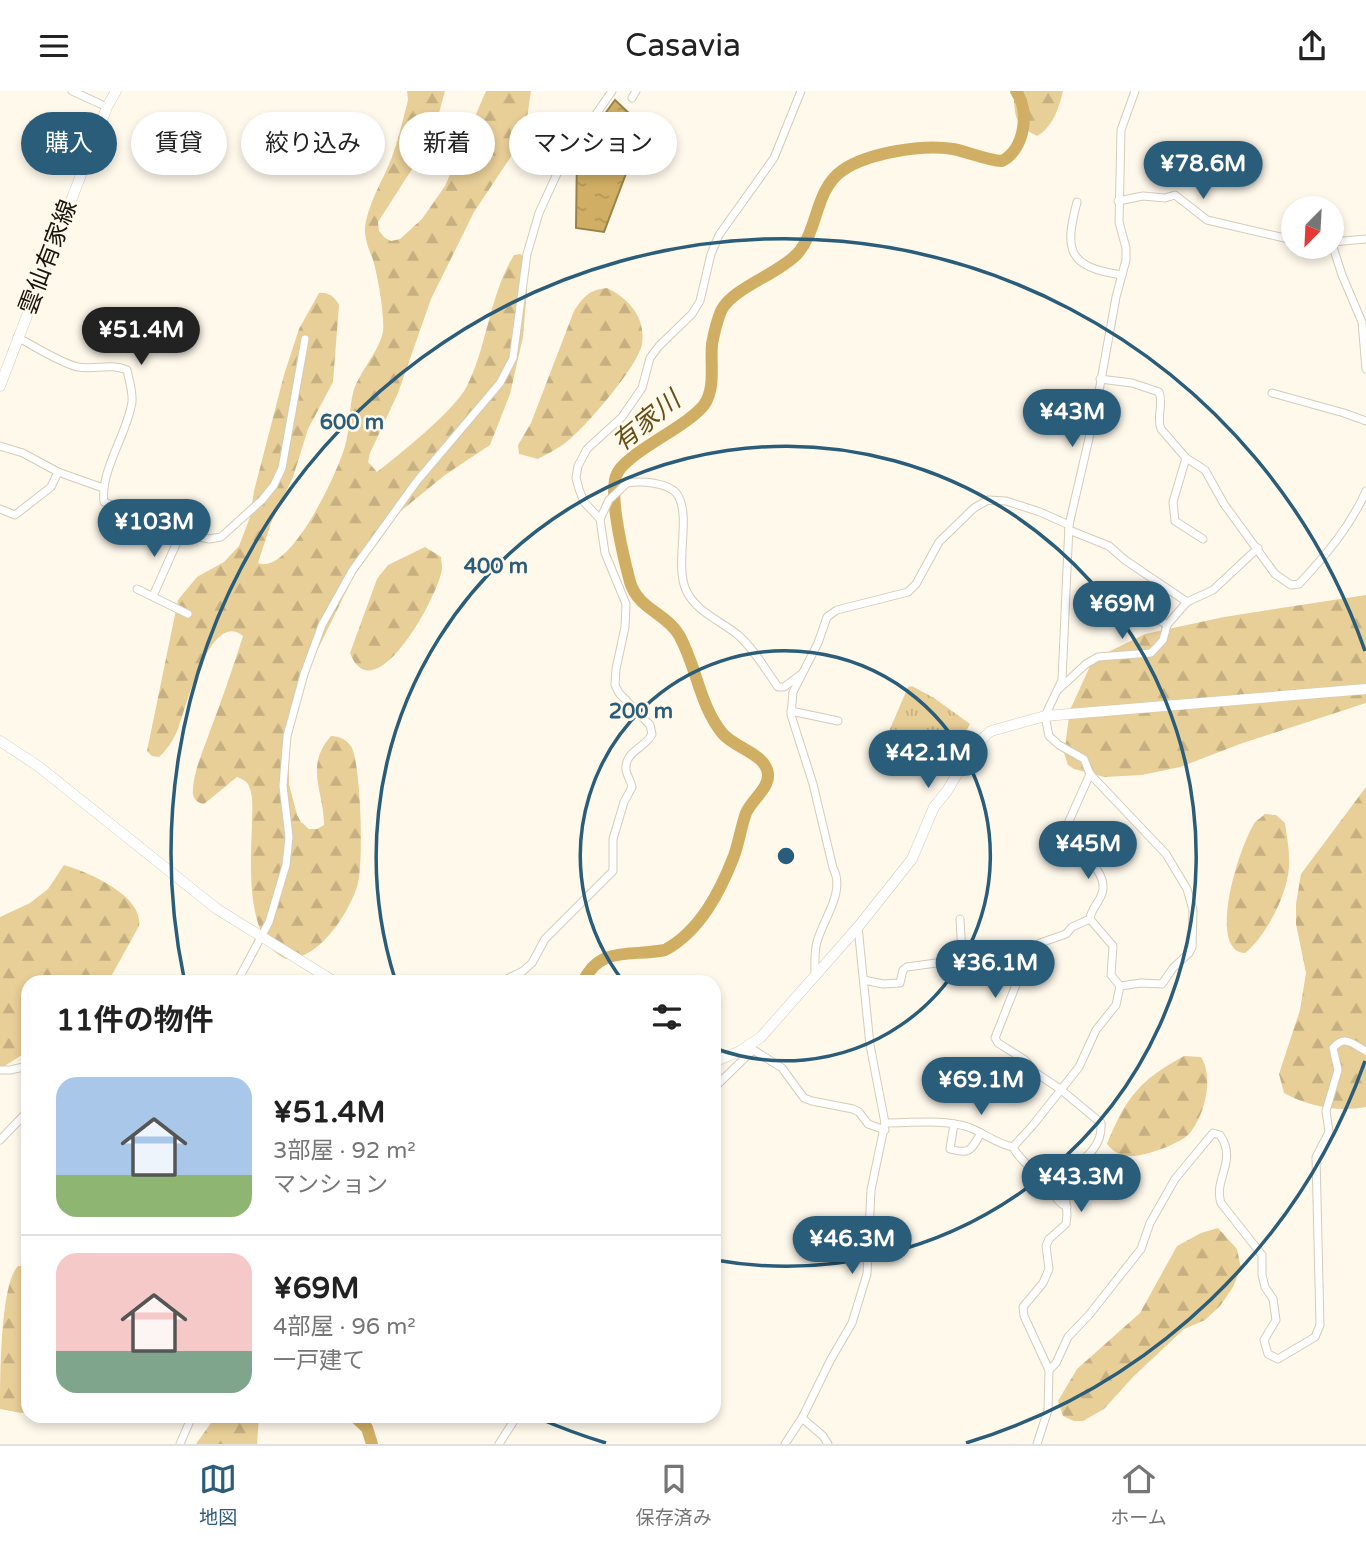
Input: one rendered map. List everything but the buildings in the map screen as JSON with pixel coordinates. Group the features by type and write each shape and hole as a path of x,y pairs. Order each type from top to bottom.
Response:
{"street":[{"path":"72,91 107,107"},
{"name":"雲仙有家線","path":"0,386 107,107 116,91"},
{"path":"241,975 269,922 289,849 284,786 287,736 321,625 352,571 410,490 500,383 513,358 527,254 539,213 561,165 612,91"},
{"path":"515,975 532,963 545,939 613,871 612,839 620,812 632,787 626,773 626,764 633,752 647,743 652,734 650,725 619,693 615,685 615,670 627,616 626,604 605,553 600,519 584,502 579,489 576,478 578,466 587,449 622,417 642,388 650,358 692,314 700,301 711,254 719,235 774,158 801,91"},
{"path":"1060,688 1069,527 1126,260 1118,201 1122,122 1135,91"},
{"path":"1118,201 1143,196 1165,198 1175,195 1207,220 1281,237"},
{"path":"1077,202 1069,235 1074,254 1081,262 1103,272 1122,275"},
{"path":"1344,242 1366,239"},
{"path":"1337,259 1362,322 1366,369"},
{"path":"17,337 75,366 93,369 114,365 127,370 132,401 103,488 104,502 181,533 209,539 221,537 262,500 274,485 286,455 305,339"},
{"path":"1100,379 1132,383 1159,392 1159,424 1186,457 1205,470 1224,505 1282,580 1291,585 1299,584 1331,549 1366,491"},
{"path":"1272,393 1366,421"},
{"path":"0,446 23,453 58,472 103,488"},
{"path":"1186,457 1173,502 1175,521 1203,539"},
{"path":"0,509 15,515 51,487 58,472"},
{"path":"600,519 613,495 632,482 665,485 677,494 684,538 681,557 685,589 708,615 739,636 778,687 784,687 801,675"},
{"path":"815,975 816,946 835,897 838,879 791,711 793,692 831,613 908,592 916,584 939,542 981,503 994,499 1040,512 1109,546 1187,602"},
{"path":"153,596 181,533"},
{"path":"1120,986 1141,983 1159,985 1164,982 1172,968 1189,953 1194,926 1193,909 1187,889 1166,854 1090,774 1084,759 1049,736 1045,716 1060,688 1098,657 1152,653 1163,640 1167,625 1187,602 1213,590 1258,548"},
{"path":"137,589 188,614"},
{"path":"1140,610 1151,613 1167,625"},
{"path":"721,1080 771,1028 912,859 934,807 981,738 1000,727 1045,716 1366,689"},
{"path":"791,711 838,721"},
{"path":"0,741 38,766 217,909 323,975"},
{"path":"1090,774 1065,830 1069,842 1101,877 1103,893 1092,909 1090,919"},
{"path":"864,980 883,984 900,983 903,970 907,967 958,960 962,954 960,919"},
{"path":"1090,919 1113,946 1111,975 1120,986"},
{"path":"1037,1444 1048,1410 1049,1370 1024,1316 1023,1307 1042,1283 1049,1269 1046,1246 1056,1231 1066,1224 1064,1175 1097,1148 1102,1136 1101,1123 1060,1089 1035,1073 1025,1061 998,1043 995,1038 1021,972 1040,943 1066,934 1076,925 1090,919"},
{"path":"785,1444 802,1418 842,1342 863,1291 866,1274 871,1190 885,1126 870,1045 858,927"},
{"path":"1013,1147 1079,1067 1096,1030 1116,1005 1120,986"},
{"path":"1049,1370 1056,1363 1068,1337 1141,1249 1150,1223 1175,1179 1213,1133 1220,1135 1225,1142 1228,1159 1218,1193 1221,1203 1262,1255 1262,1275 1265,1287 1273,1299 1276,1320 1264,1340 1268,1354 1278,1359 1315,1336 1320,1325 1316,1157 1329,1132 1326,1111 1338,1070 1333,1048 1344,1039 1366,1051"},
{"path":"721,1059 751,1048"},
{"path":"751,1048 782,1068 804,1098 856,1110 868,1124 954,1124 970,1127 1013,1147 1018,1157 1049,1186 1059,1203 1067,1207"},
{"path":"0,1070 21,1068"},
{"path":"0,1140 21,1118"},
{"path":"954,1124 950,1149 963,1153 970,1150 981,1133"},
{"path":"802,1418 823,1436 828,1444"},
{"path":"180,1444 189,1423"},
{"path":"499,1444 512,1423"}],"green space":[{"path":"407,91 445,91 439,112 405,112"},
{"path":"486,91 531,91 528,112 509,112 509,160 474,212 431,299 398,393 368,462 377,472 426,432 460,396 480,354 499,287 514,255 520,254 526,258 527,289 523,337 510,394 490,445 445,475 380,528 313,659 296,709 289,750 289,784 301,822 309,829 324,825 317,779 319,758 331,736 343,739 350,745 358,775 361,839 359,876 347,910 321,944 310,952 286,959 272,949 257,918 251,878 252,800 248,784 237,777 204,804 197,801 193,795 197,767 243,636 231,631 220,636 201,665 170,744 159,757 152,756 147,751 178,600 197,577 224,562 239,546 250,517 254,491 284,375 299,329 319,293 331,296 339,305 333,382 308,429 293,477 271,523 258,563 271,563 298,539 323,498 341,459 347,440 353,393 383,331 380,294 365,226 371,204 399,135 399,175 408,175 378,222 379,231 391,241 400,239 422,219 450,175 495,175 495,112 477,112"},
{"path":"1013,91 1063,91 1051,122 1037,136 1019,123"},
{"path":"607,288 622,297 638,317 643,334 639,354 612,394 570,439 538,459 519,454 518,445 531,423 574,311 587,295"},
{"path":"425,547 441,557 442,565 430,601 418,623 389,660 374,670 361,668 350,653 377,579 388,565"},
{"path":"1366,595 1366,703 1240,744 1180,767 1142,775 1104,777 1068,765 1064,753 1070,710 1090,666 1104,654 1145,634 1224,617"},
{"path":"912,686 970,724 948,765 887,736 908,687"},
{"path":"1366,787 1366,1107 1334,1108 1304,1102 1284,1093 1279,1074 1300,1010 1306,973 1296,924 1301,874"},
{"path":"1265,814 1276,815 1285,823 1289,867 1280,902 1268,926 1245,953 1233,948 1228,934 1230,893 1242,849 1256,821"},
{"path":"64,865 87,873 124,895 138,915 139,926 112,975 21,975 21,1056 0,1069 0,917 30,903 48,889"},
{"path":"1184,1056 1201,1057 1207,1075 1204,1106 1190,1133 1153,1152 1127,1156 1115,1151 1107,1144 1128,1102 1145,1082"},
{"path":"1218,1228 1237,1249 1241,1268 1233,1287 1220,1306 1205,1320 1184,1329 1133,1377 1104,1409 1083,1421 1074,1421 1063,1416 1058,1401 1077,1369 1140,1313 1177,1246 1201,1233"},
{"path":"18,1266 21,1266 21,1413 0,1409 4,1312 12,1276"},
{"path":"211,1423 258,1423 257,1444 196,1444"}],"water":[{"path":"615,100 628,112 606,112"},
{"path":"577,175 625,175 604,232 576,228"}],"waterway":[{"name":"有家川","path":"587,975 598,962 607,957 665,950 689,932 699,921 722,883 734,856 746,813 768,779 762,761 728,739 715,723 679,635 667,621 639,599 634,591 618,529 614,499 616,476 630,459 684,423 704,405 710,391 712,344 721,311 735,295 797,254 834,178 843,170 866,159 911,149 953,149 1002,161 1016,148 1023,129 1023,109 1016,91"},
{"name":"有家川","path":"362,1423 367,1428 372,1444"}]}
